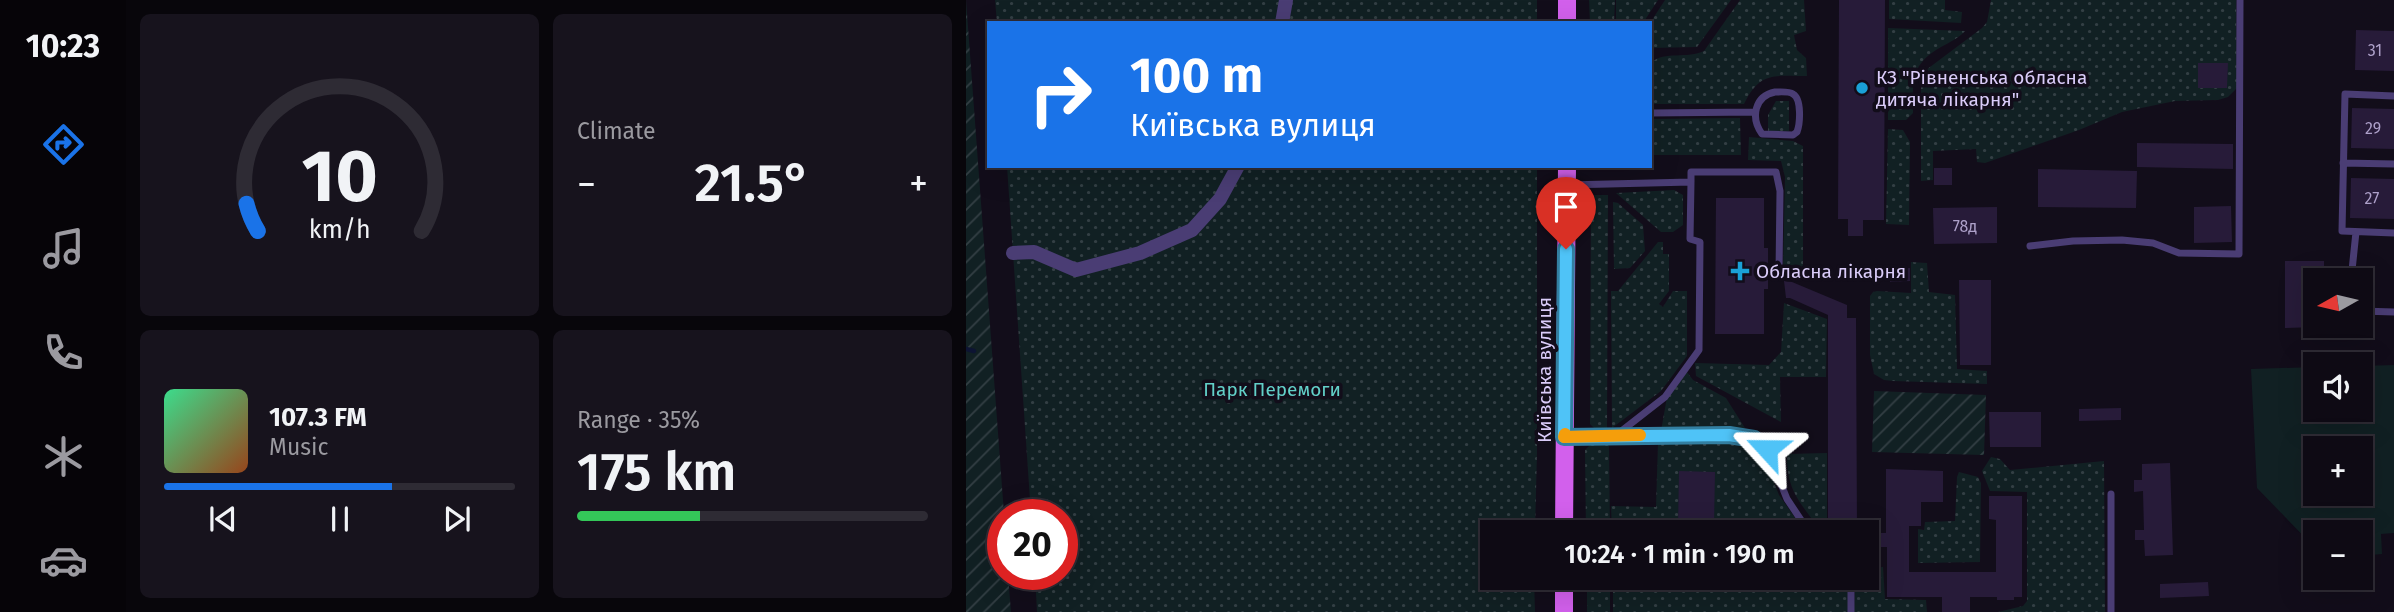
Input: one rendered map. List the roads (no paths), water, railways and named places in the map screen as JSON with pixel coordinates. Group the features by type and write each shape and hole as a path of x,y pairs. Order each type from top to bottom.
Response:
{"main road":[{"path":"1567,0 1567,21"},
{"name":"Київська вулиця","path":"1564,520 1567,168"},
{"path":"1564,590 1564,612"}],"street":[{"path":"1282,21 1286,0"},
{"path":"1013,253 1034,251 1076,270 1140,253 1192,230 1220,199 1237,168"}],"lane":[{"path":"2030,246 2073,241 2122,240 2153,243 2179,253 2239,254 2240,0"},
{"path":"1775,92 1793,93 1798,102 1797,132 1789,136 1762,134 1755,112 1765,95 1775,92"},
{"path":"2394,96 2345,94 2342,231 2394,233"},
{"path":"1652,113 1755,112"},
{"path":"2343,163 2394,164"},
{"path":"1615,436 1665,397 1699,350 1700,242 1690,239 1691,172 1776,172 1780,191 1779,273"},
{"path":"1566,185 1691,182"},
{"path":"2352,268 2356,232"},
{"path":"2373,311 2394,312"},
{"path":"1564,437 1615,436 1627,440 1747,436 1759,441 1767,449 1787,499 1801,520"},
{"path":"2111,494 2111,612"},
{"path":"1851,590 1851,612"}],"waterway":[{"path":"966,349 974,351"}],"place":[{"name":"КЗ \"Рівненська обласна дитяча лікарня\"","path":"1862,88"},
{"name":"Обласна лікарня","path":"1740,271"}],"park label":[{"name":"Парк Перемоги","path":"1272,389"}]}
